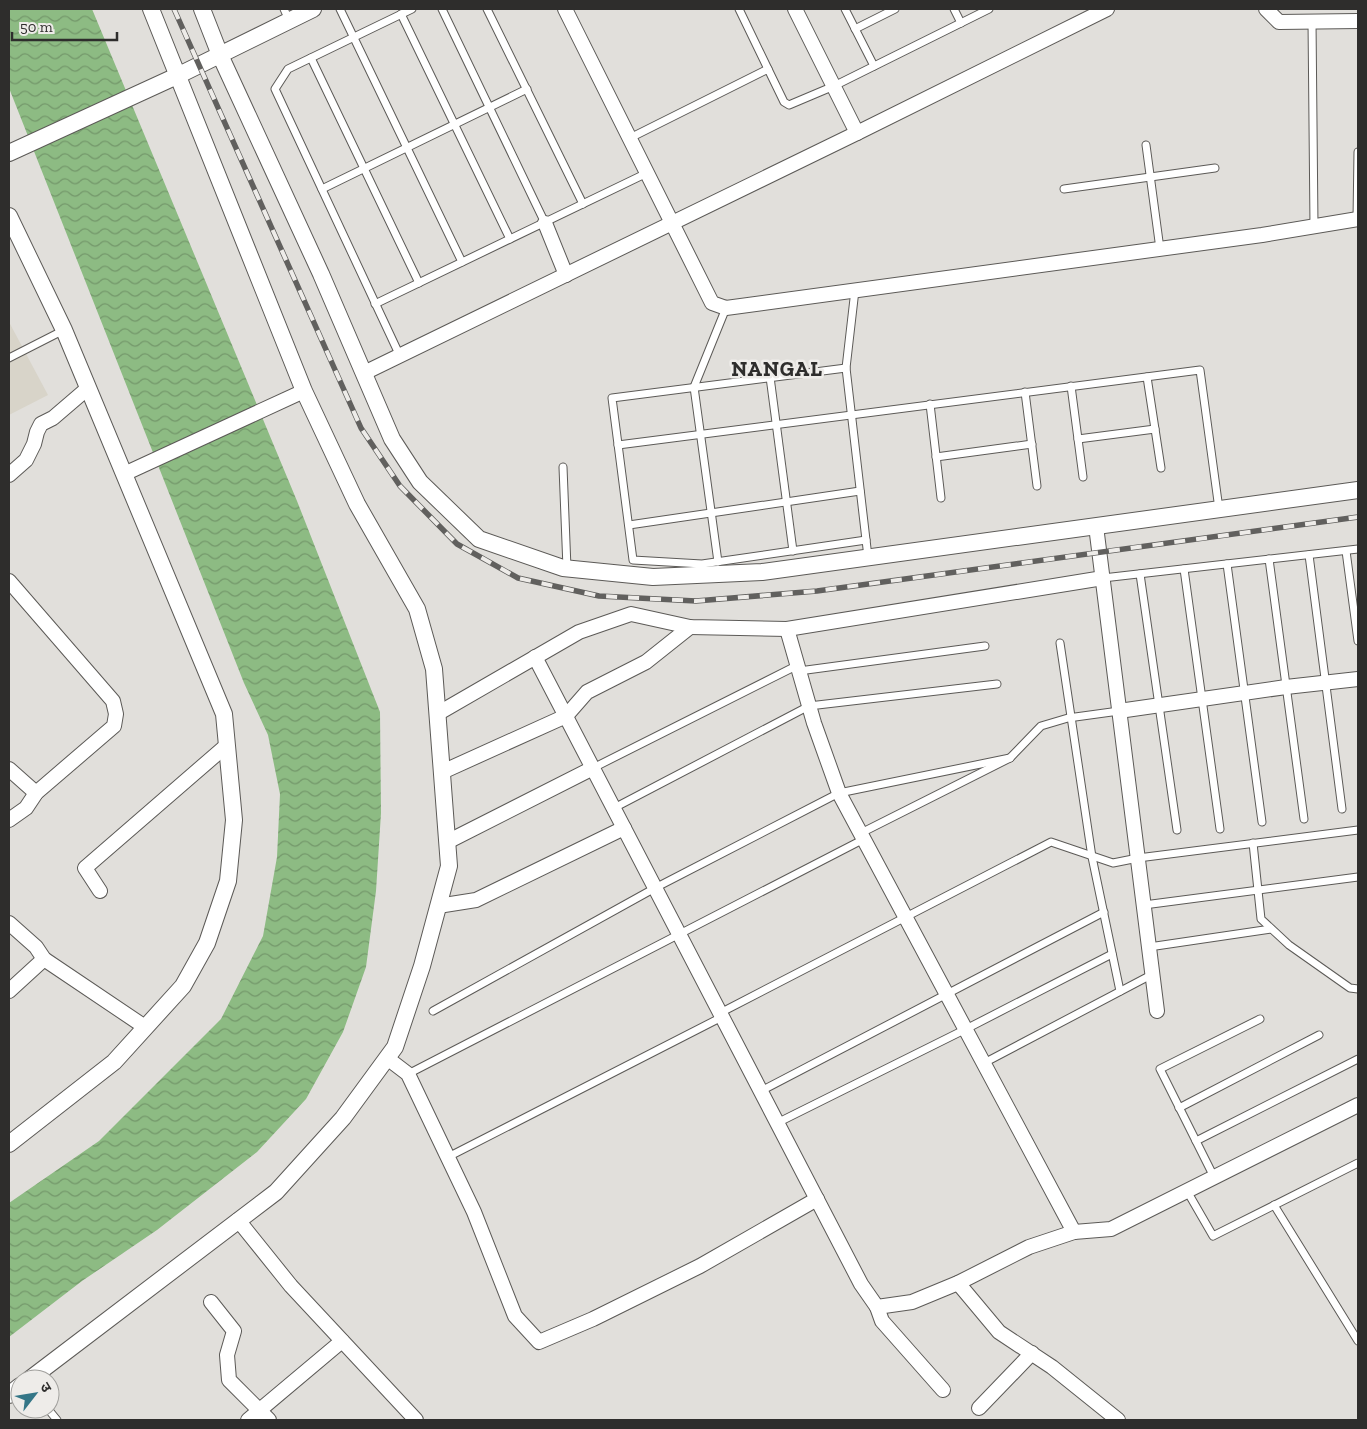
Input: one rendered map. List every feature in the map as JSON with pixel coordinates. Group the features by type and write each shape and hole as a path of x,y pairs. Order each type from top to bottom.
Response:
{"street":[{"path":"43,1369 276,1192 343,1118 395,1048 422,966 449,866 434,669 417,609 357,504 304,391 151,9"},
{"path":"202,9 220,55 321,274 392,439 420,482 479,539 567,568 653,577 762,572 1358,490"},
{"path":"10,152 179,76 220,55 287,15 313,9"},
{"path":"565,9 712,303 726,308 1160,249 1358,219"},
{"path":"795,9 858,133"},
{"path":"364,373 858,133 1107,9"},
{"path":"1266,9 1278,22 1358,21"},
{"path":"9,216 64,330 224,714 234,820 228,882 207,943 182,986 114,1062 9,1144"},
{"path":"545,223 566,275"},
{"path":"9,475 26,460 41,424 54,418 88,388"},
{"path":"124,474 304,391"},
{"path":"1096,526 1157,1011"},
{"path":"437,714 579,632 630,614 690,627 787,629 1102,578"},
{"path":"9,581 113,701 116,714 114,726 36,793 26,808 9,820"},
{"path":"442,772 566,716 586,692 646,662 690,627"},
{"path":"787,629 839,793 1074,1232"},
{"path":"535,657 861,1284 877,1307 882,1321 943,1390"},
{"path":"1119,711 1286,687 1358,679"},
{"path":"100,891 85,868 227,745"},
{"path":"447,842 593,768"},
{"path":"9,769 36,793"},
{"path":"438,906 476,900 624,828"},
{"path":"9,923 36,946 44,959 145,1027"},
{"path":"9,991 44,959"},
{"path":"387,1058 408,1074 474,1212 515,1316 539,1342 593,1319 700,1266 817,1199"},
{"path":"877,1307 912,1302 958,1283 1029,1247 1074,1232 1111,1229 1358,1105"},
{"path":"238,1220 291,1286 416,1420"},
{"path":"958,1283 1000,1332 1052,1366 1118,1420"},
{"path":"212,1302 234,1331 227,1355 229,1380 268,1420"},
{"path":"248,1420 342,1341"},
{"path":"980,1408 1032,1353"}],"lane":[{"path":"340,9 462,262"},
{"path":"400,356 275,89 288,69 412,9"},
{"path":"442,9 545,223"},
{"path":"486,9 583,204"},
{"path":"739,9 784,102 789,105 834,86 988,9"},
{"path":"845,9 874,66"},
{"path":"855,29 896,9"},
{"path":"954,9 961,23"},
{"path":"401,14 510,239"},
{"path":"1312,22 1314,226"},
{"path":"311,58 419,283"},
{"path":"630,138 768,69"},
{"path":"322,189 526,89"},
{"path":"1146,145 1160,249"},
{"path":"1358,152 1358,219"},
{"path":"1064,188 1215,168"},
{"path":"375,304 648,173"},
{"path":"856,290 846,368 868,558"},
{"path":"718,562 694,387 726,308"},
{"path":"9,348 11,357 64,330"},
{"path":"846,368 612,398 633,560 702,564 866,540"},
{"path":"618,445 1200,370 1219,509"},
{"path":"770,377 793,551"},
{"path":"1147,377 1161,468"},
{"path":"1071,386 1083,477"},
{"path":"1025,392 1037,486"},
{"path":"930,404 941,498"},
{"path":"1078,439 1155,429"},
{"path":"936,457 1032,444"},
{"path":"563,468 567,568"},
{"path":"629,525 860,491"},
{"path":"1102,578 1358,549"},
{"path":"1346,551 1358,641"},
{"path":"1309,555 1342,809"},
{"path":"1269,559 1304,819"},
{"path":"1227,564 1262,822"},
{"path":"1184,569 1220,829"},
{"path":"1140,574 1178,830"},
{"path":"1060,643 1092,857 1120,991"},
{"path":"593,768 798,668 985,646"},
{"path":"614,808 810,706 997,684"},
{"path":"408,1074 680,934 1010,758 1041,726 1071,717 1119,711"},
{"path":"433,1011 655,888 839,793 1010,758"},
{"path":"448,1157 1051,842 1113,863 1138,858 1358,830"},
{"path":"1252,843 1261,918 1289,945 1350,988 1358,989"},
{"path":"1144,905 1358,877"},
{"path":"761,1091 1104,912"},
{"path":"1149,947 1272,928"},
{"path":"777,1123 1112,954"},
{"path":"984,1063 1152,974"},
{"path":"1214,1177 1160,1069 1260,1019"},
{"path":"1179,1108 1319,1035"},
{"path":"1196,1141 1358,1059"},
{"path":"1188,1191 1213,1236 1358,1163"},
{"path":"1274,1205 1358,1341"}],"shaded area":[{"path":"9,322 48,395 9,415"}],"water":[{"path":"9,9 92,9 297,501 380,712 381,813 376,891 366,967 343,1032 306,1099 257,1152 157,1230 82,1281 9,1337 9,1203 99,1141 221,1019 263,936 277,857 280,794 268,735 244,683 9,88"}],"railway":[{"path":"174,9 361,428 400,486 457,544 518,578 599,596 696,601 817,591 1358,517"}],"district":[{"name":"NANGAL","path":"777,368"}]}
